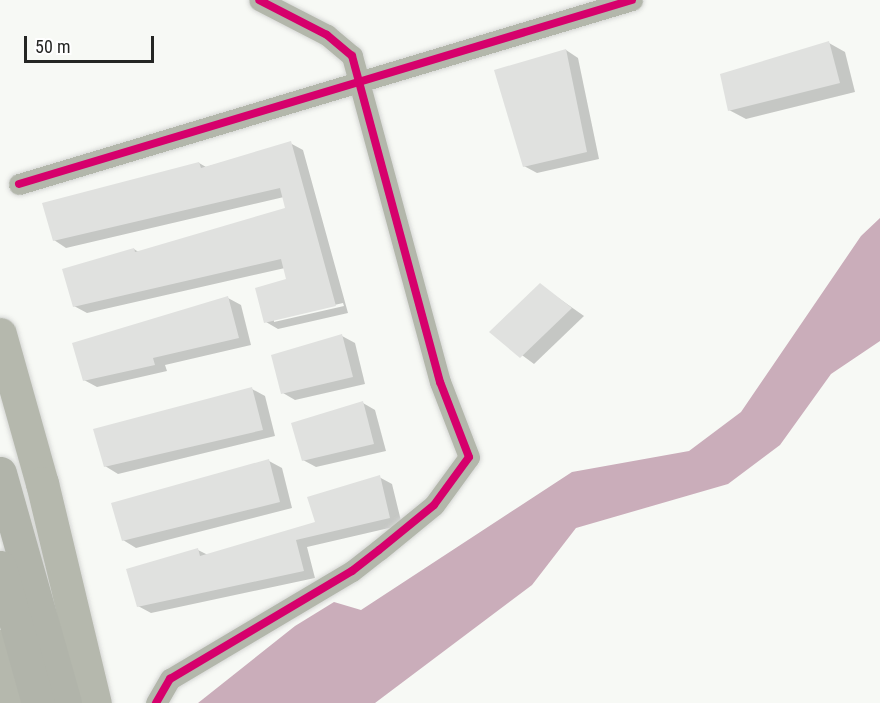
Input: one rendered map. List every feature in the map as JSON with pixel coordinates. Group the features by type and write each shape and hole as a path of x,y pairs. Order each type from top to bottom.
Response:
{"highway":[{"path":"0,473 65,703"},
{"path":"0,567 38,703"}],"main road":[{"path":"0,334 42,483 95,703"},
{"path":"0,646 16,703"}],"street":[{"path":"156,703 170,679 352,571 379,550 434,505 469,457 440,382 361,82 352,56 327,35 259,0"},
{"path":"20,184 633,0"}],"shaded area":[{"path":"880,218 880,341 831,374 780,445 728,484 576,528 532,585 375,703 198,703 295,626 334,602 361,610 572,472 689,451 741,412 861,236"}],"building":[{"path":"829,41 840,83 728,111 720,74"},
{"path":"566,49 587,152 523,167 494,70"},
{"path":"291,141 336,306 264,323 255,288 286,279 281,259 73,307 62,269 134,248 135,252 285,208 280,188 53,241 42,203 199,162 201,168"},
{"path":"540,283 572,308 520,358 489,332"},
{"path":"228,296 239,338 153,358 155,365 83,381 72,343"},
{"path":"342,334 353,377 281,394 271,355"},
{"path":"252,387 263,430 104,467 93,429"},
{"path":"363,401 374,444 302,461 291,423"},
{"path":"269,459 280,502 122,541 111,503"},
{"path":"380,475 390,518 296,540 304,571 137,607 126,569 198,548 200,556 315,522 307,497"}],"cycle path":[{"path":"156,703 170,679 352,571 379,550 434,505 469,457 440,382 352,56 327,35 259,0"},
{"path":"19,184 632,0"}]}
